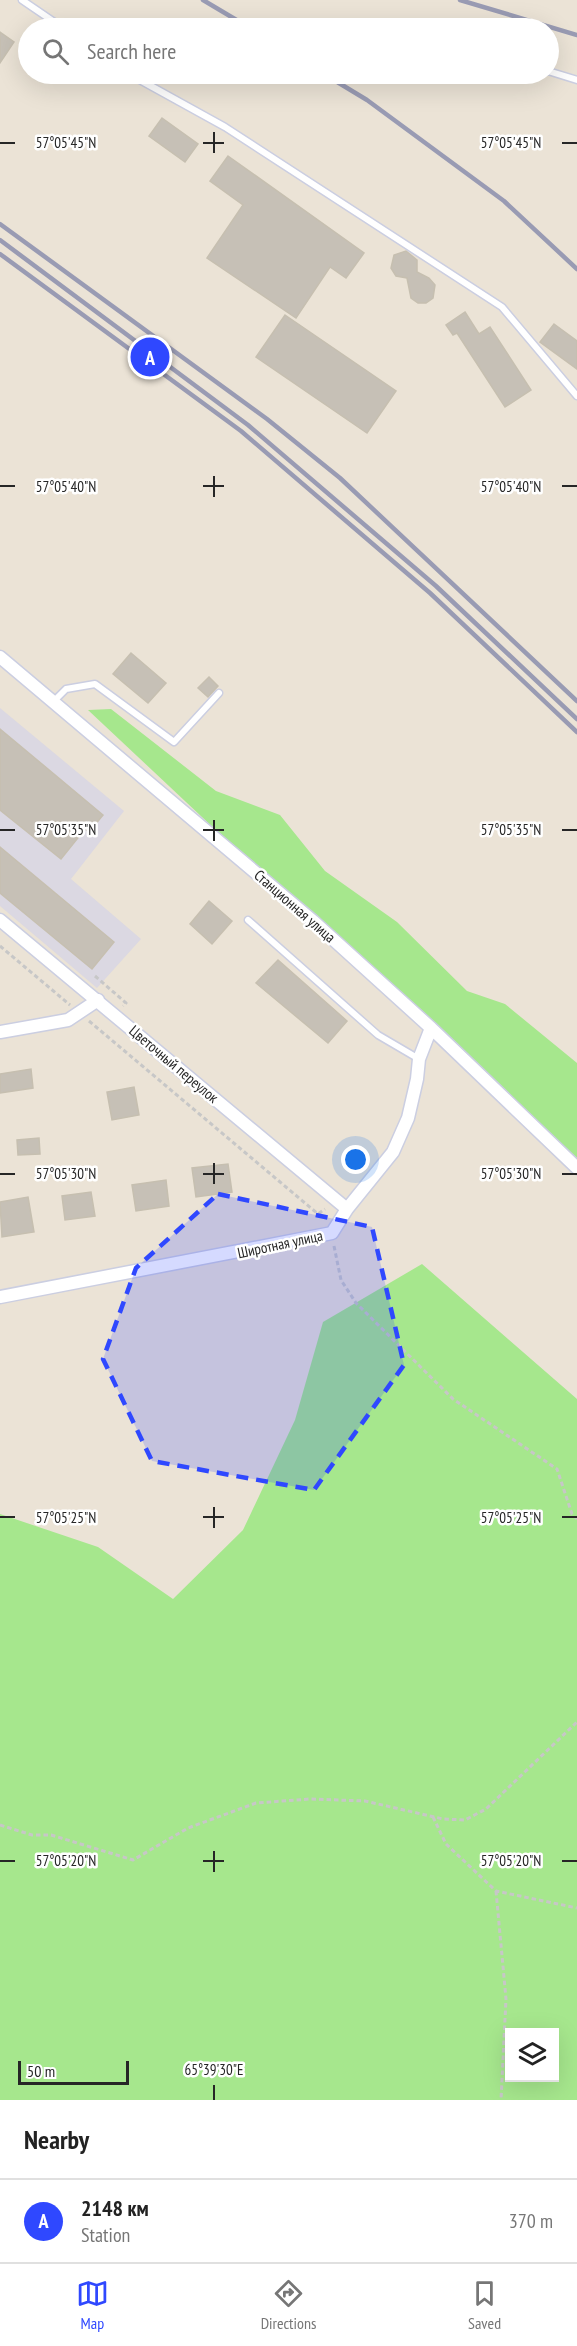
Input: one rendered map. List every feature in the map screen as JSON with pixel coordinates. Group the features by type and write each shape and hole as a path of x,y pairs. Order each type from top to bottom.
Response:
{"street":[{"name":"Станционная улица","path":"0,657 313,921 431,1028 577,1168"},
{"name":"Цветочный переулок","path":"0,920 347,1209"},
{"path":"0,1032 68,1020 81,1014 98,1000"},
{"name":"Широтная улица","path":"0,1297 332,1233 347,1209 393,1152 408,1118 419,1059 431,1028"}],"lane":[{"path":"22,0 48,18"},
{"path":"559,74 577,80"},
{"path":"147,84 225,127 502,307 577,396"},
{"path":"54,701 66,689 95,684 174,742 219,693"},
{"path":"248,920 378,1035 419,1059"}],"path":[{"path":"332,1233 341,1280 356,1303 453,1399 557,1469 572,1514 577,1519"},
{"path":"0,1825 32,1835 51,1835 133,1860 188,1828 256,1803 310,1799 365,1801 434,1817 465,1820 486,1809 577,1722"},
{"path":"434,1817 447,1844 496,1891 577,1908"},
{"path":"496,1891 506,1998 501,2100"}],"highlighted area":[{"path":"218,1194 372,1227 404,1365 314,1490 152,1461 103,1359 136,1268"}],"shaded area":[{"path":"0,708 124,811 71,879 141,939 97,988 0,906"}],"green space":[{"path":"111,709 216,791 280,815 325,871 397,922 467,991 505,1004 577,1063 577,1169 88,710"},
{"path":"422,1264 577,1399 577,2100 0,2100 0,1514 98,1547 173,1599 243,1530 295,1420 323,1322"}],"building":[{"path":"0,32 14,42 0,63"},
{"path":"162,118 198,144 185,162 149,136"},
{"path":"228,156 364,253 346,278 330,267 296,318 207,258 243,205 210,181"},
{"path":"406,251 417,260 417,272 429,278 435,285 433,298 426,303 418,303 411,298 407,278 396,276 391,268 394,255"},
{"path":"465,312 479,334 490,327 531,390 505,407 457,333 453,335 446,325"},
{"path":"285,315 396,391 367,433 256,357"},
{"path":"554,324 577,341 577,369 540,342"},
{"path":"131,653 166,683 148,703 113,674"},
{"path":"209,677 218,686 208,697 198,688"},
{"path":"0,729 103,815 89,832 85,829 61,859 0,810"},
{"path":"0,847 114,942 92,969 0,893"},
{"path":"209,901 232,921 212,944 190,924"},
{"path":"278,960 347,1021 328,1043 256,983"},
{"path":"31,1069 33,1088 0,1093 0,1074"},
{"path":"134,1087 139,1115 112,1120 107,1092"},
{"path":"39,1138 40,1154 18,1155 17,1140"},
{"path":"228,1164 232,1192 196,1197 192,1168"},
{"path":"166,1180 169,1206 136,1211 132,1185"},
{"path":"91,1192 95,1216 65,1220 62,1196"},
{"path":"28,1197 34,1232 2,1237 0,1202"}],"railway":[{"path":"203,0 233,18"},
{"path":"460,0 520,18"},
{"path":"559,30 577,35"},
{"path":"341,84 367,100 504,201 577,269"},
{"path":"0,224 267,419 340,478 577,701"},
{"path":"0,240 248,425 436,586 577,719"},
{"path":"0,254 241,431 430,593 577,732"}],"place":[{"name":"2148 км","path":"150,357"}]}
